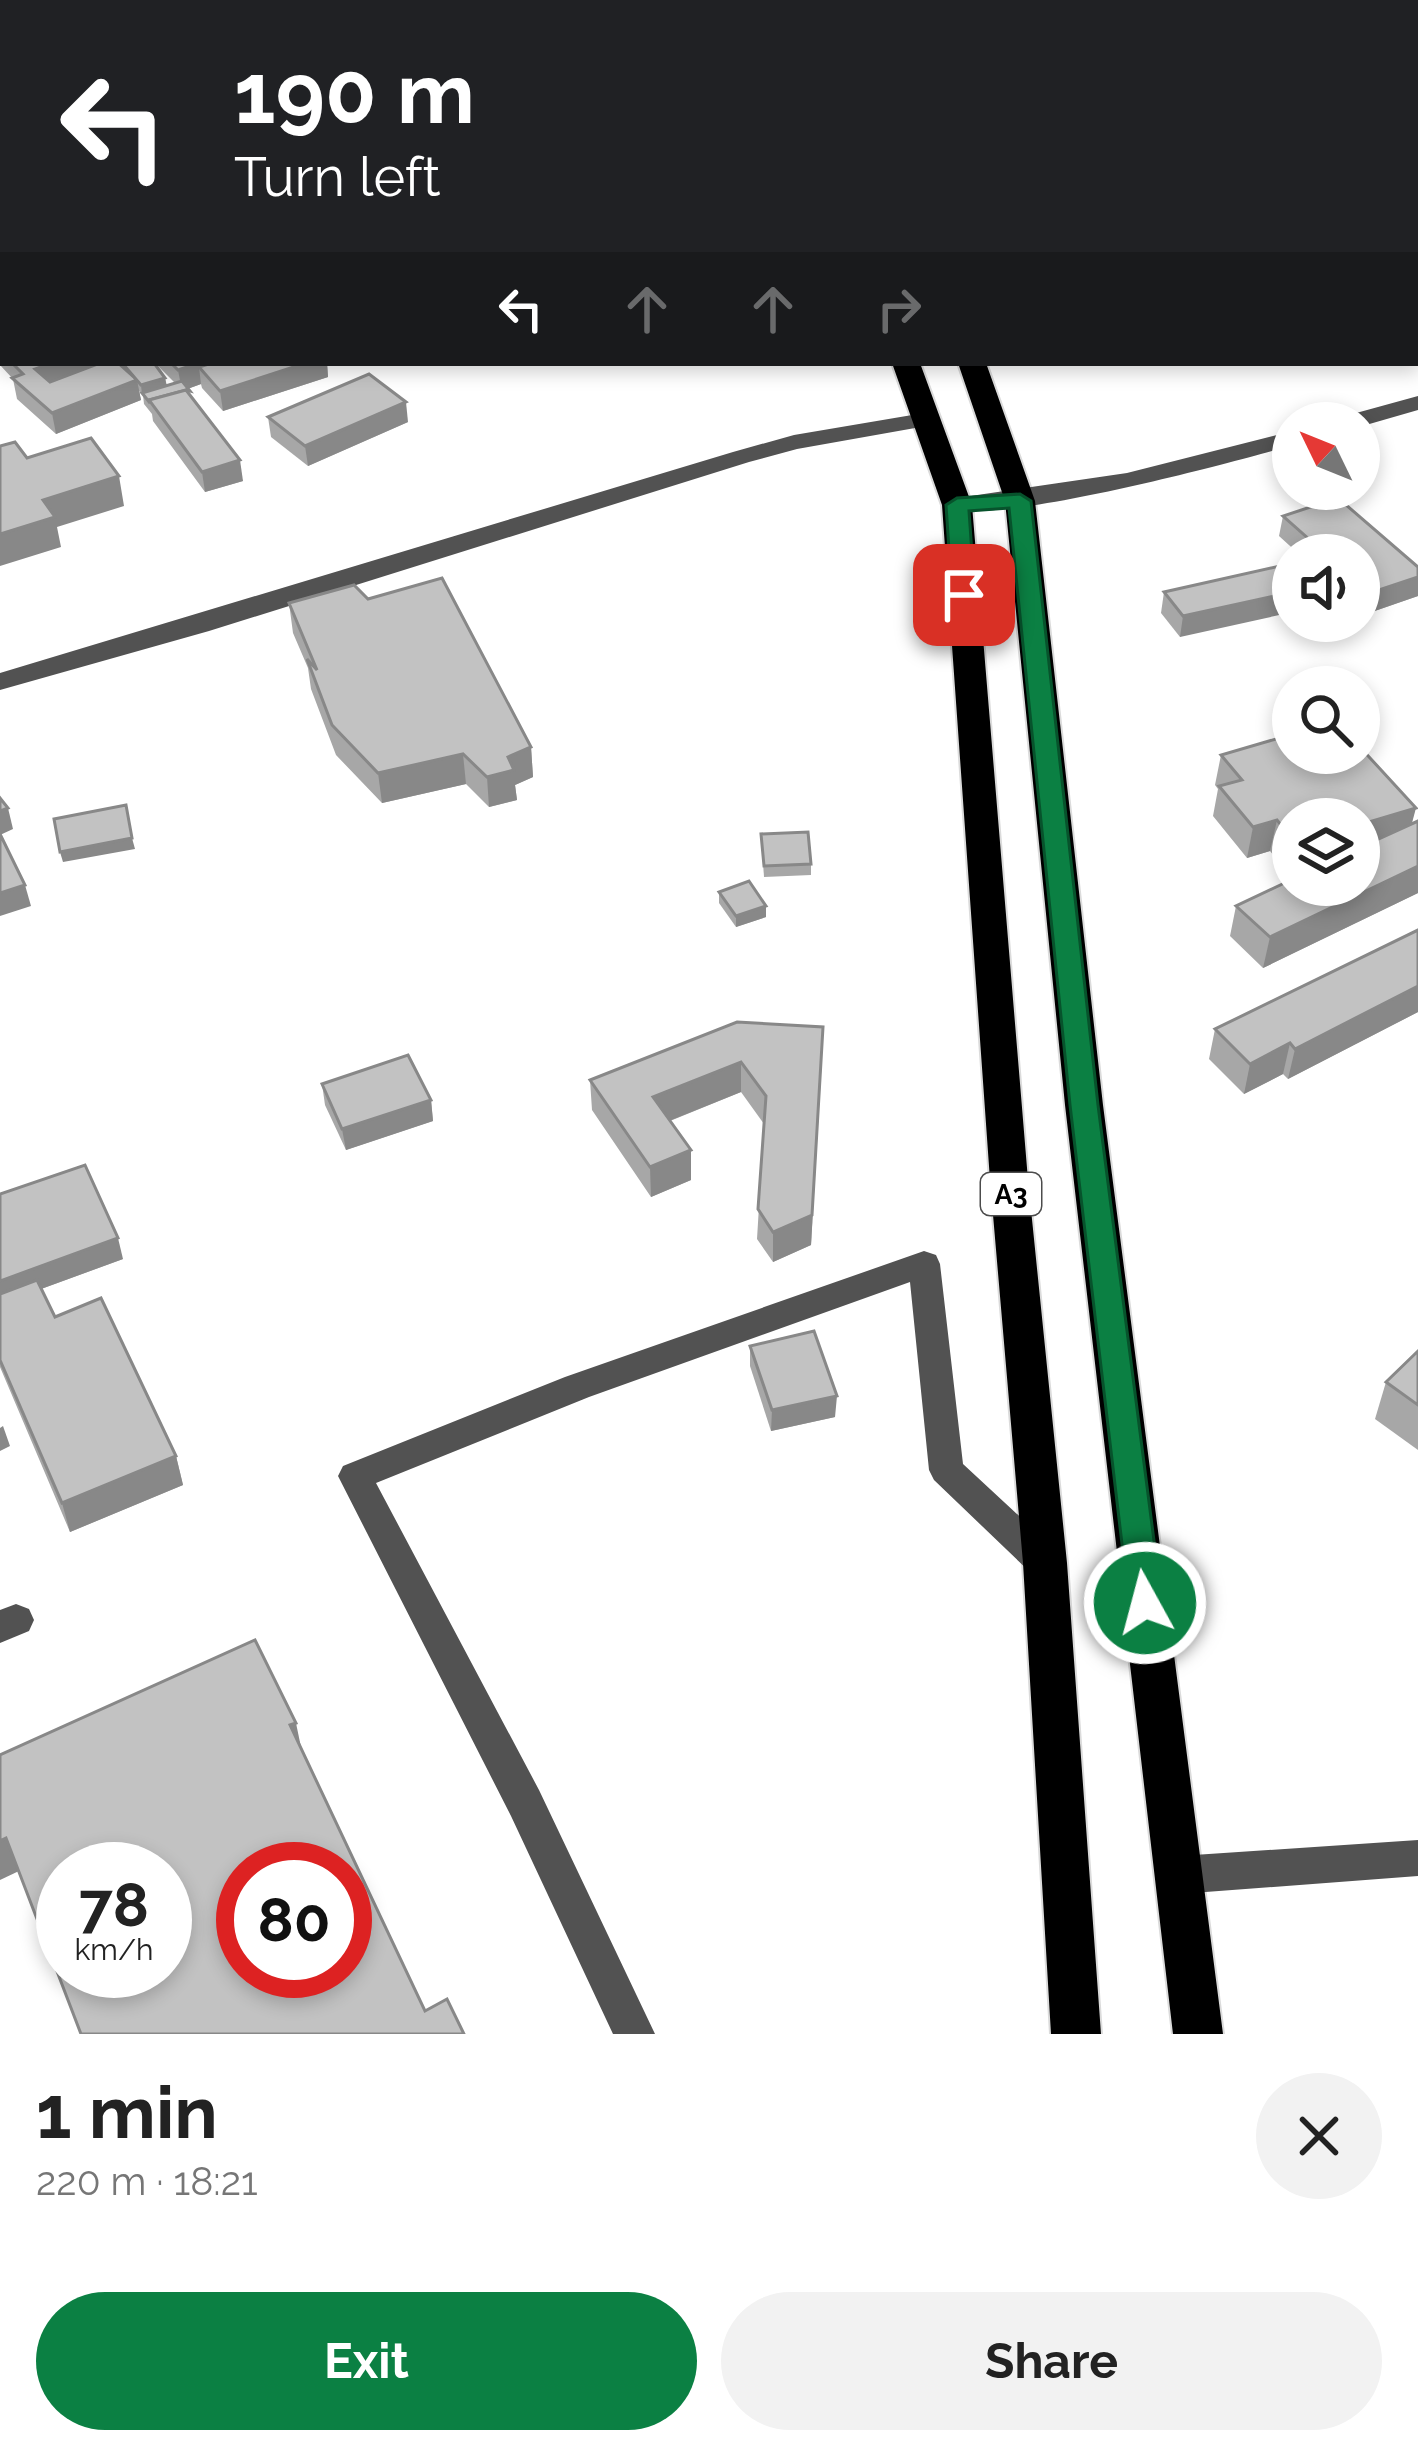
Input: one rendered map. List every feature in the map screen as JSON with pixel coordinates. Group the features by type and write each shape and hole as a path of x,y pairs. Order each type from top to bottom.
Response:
{"highway":[{"name":"A3","path":"907,366 957,505 1045,1563 1076,2034"},
{"path":"974,366 1020,501 1084,1105 1198,2034"}],"street":[{"path":"1380,414 1418,403"},
{"path":"0,682 200,626 741,457 794,442 924,420"},
{"path":"957,505 1020,501 1152,478 1272,444"},
{"path":"634,2034 525,1803 356,1476 577,1387 924,1264 946,1470 1045,1563"},
{"path":"1179,1875 1418,1858"}],"building":[{"path":"15,366 44,366 35,369 50,382 92,366 121,366 137,380 52,413 12,378 23,374"},
{"path":"125,366 156,366 165,378 141,385"},
{"path":"202,366 297,366 220,391"},
{"path":"369,374 406,402 305,446 268,417"},
{"path":"182,381 190,391 150,403 142,393"},
{"path":"186,390 240,460 202,472 149,400"},
{"path":"91,438 119,476 43,500 55,517 0,534 0,446 15,442 27,458"},
{"path":"1301,510 1352,510 1380,534 1303,534 1283,516"},
{"path":"1380,534 1418,567 1418,577 1380,590"},
{"path":"1272,568 1272,597 1183,616 1164,592"},
{"path":"442,578 531,747 508,757 514,770 487,777 463,754 378,773 332,725 307,659 317,670 289,603 354,585 368,599"},
{"path":"1272,740 1272,774 1380,774 1380,769 1416,808 1380,819 1380,798 1272,798 1272,821 1253,827 1219,786 1242,780 1221,755"},
{"path":"126,805 132,838 60,852 54,819"},
{"path":"1418,821 1418,866 1380,884 1380,838"},
{"path":"808,832 811,864 764,866 761,834"},
{"path":"0,834 25,885 0,893"},
{"path":"749,881 766,906 736,916 719,892"},
{"path":"1272,889 1272,906 1335,906 1270,937 1236,906"},
{"path":"1418,930 1418,986 1295,1049 1290,1043 1250,1064 1215,1029"},
{"path":"737,1022 823,1027 812,1215 773,1232 758,1209 766,1096 741,1062 653,1097 691,1150 650,1167 590,1080"},
{"path":"408,1055 431,1100 342,1129 322,1084"},
{"path":"85,1165 118,1238 0,1281 0,1194"},
{"path":"37,1280 55,1317 101,1298 176,1456 62,1503 0,1360 0,1294"},
{"path":"814,1331 837,1396 772,1410 750,1346"},
{"path":"1418,1351 1418,1405 1386,1382"},
{"path":"255,1640 345,1842 216,1842 216,1998 372,1998 372,1899 425,2011 447,1999 464,2034 81,2034 67,1998 192,1998 192,1842 36,1842 36,1916 6,1838 0,1841 0,1755"}],"route":[{"path":"964,595 957,505 1020,501 1084,1105 1145,1603"}]}
